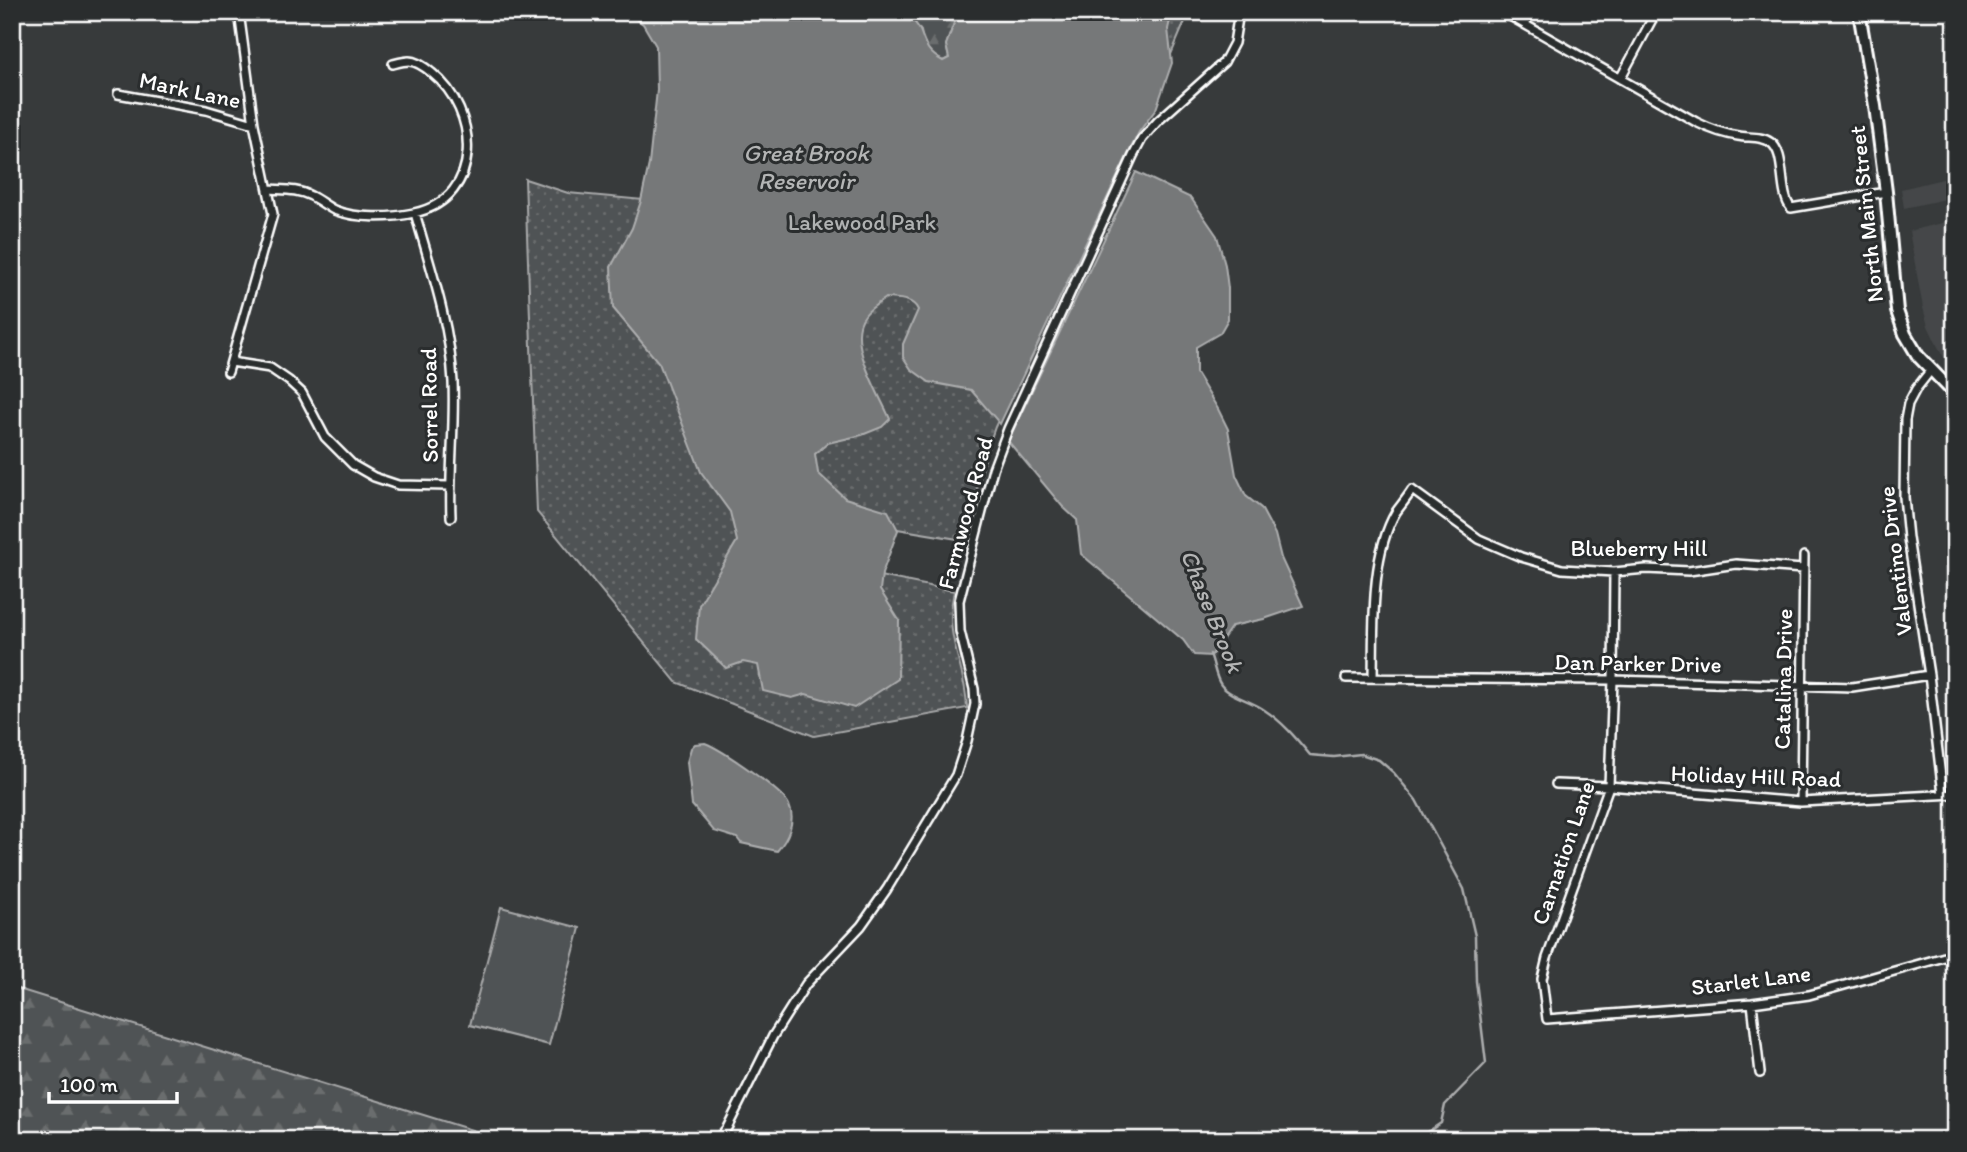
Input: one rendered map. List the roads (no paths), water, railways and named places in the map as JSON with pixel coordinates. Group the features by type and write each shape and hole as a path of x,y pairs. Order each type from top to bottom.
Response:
{"main road":[{"name":"North Main Street","path":"1859,12 1886,192 1897,311 1905,334 1918,356 1955,394"}],"street":[{"path":"228,372 273,214 254,124 239,12"},
{"name":"Farmwood Road","path":"717,1140 727,1128 773,1036 806,984 861,926 883,895 956,775 975,704 960,631 959,601 997,459 1008,429 1142,139 1158,121 1224,62 1234,43 1239,12"},
{"path":"1503,12 1704,126 1726,134 1771,142 1777,152 1791,208 1886,192"},
{"path":"1620,79 1656,12"},
{"path":"269,189 303,193 334,210 357,217 415,213 437,204 451,192 464,173 469,149 466,125 443,82 425,68 410,61 393,64"},
{"name":"Mark Lane","path":"118,94 206,110 254,124"},
{"name":"Sorrel Road","path":"415,213 446,319 453,382 449,486 451,517"},
{"path":"231,362 270,369 289,381 302,393 325,437 353,465 374,477 398,485 449,486"},
{"name":"Valentino Drive","path":"1931,370 1908,404 1905,420 1904,498 1943,794"},
{"name":"Blueberry Hill","path":"1373,678 1375,591 1381,553 1395,514 1412,490 1479,539 1521,557 1562,569 1614,572 1646,569 1689,571 1736,564 1803,569"},
{"name":"Catalina Drive","path":"1801,802 1804,556"},
{"name":"Carnation Lane","path":"1547,1019 1542,979 1547,958 1609,786 1614,572"},
{"name":"Dan Parker Drive","path":"1346,678 1613,680 1852,687 1929,675"},
{"name":"Holiday Hill Road","path":"1556,784 1801,802 1955,794"},
{"name":"Starlet Lane","path":"1547,1019 1752,1003 1809,995 1955,954"},
{"path":"1752,1003 1759,1073"}],"water":[{"name":"Great Brook Reservoir","path":"626,12 900,12 916,23 929,50 943,61 949,58 946,45 955,21 950,12 1172,12 1168,29 1172,63 1156,109 1139,132 1129,152 1000,424 971,390 929,382 911,369 903,357 903,344 918,310 916,306 904,300 886,298 865,315 860,326 861,353 890,419 882,427 862,435 828,443 815,454 818,473 845,498 888,511 898,530 882,574 880,590 899,620 898,679 854,708 806,694 792,698 763,691 758,665 743,662 726,668 696,639 699,605 737,541 730,512 701,472 659,363 613,308 611,267 632,228 641,201 649,164 657,90 656,46 643,24"},
{"path":"1136,172 1191,198 1217,236 1225,265 1228,319 1220,333 1196,347 1196,373 1228,429 1236,475 1246,496 1261,508 1275,534 1281,558 1303,606 1232,626 1211,656 1194,655 1183,640 1081,554 1077,520 1008,441"},
{"path":"705,743 751,771 776,790 789,805 792,817 790,830 777,851 741,843 737,838 714,831 692,805 687,762 691,748 695,744"}],"waterway":[{"name":"Chase Brook","path":"1210,654 1221,685 1270,714 1310,755 1334,757 1361,754 1379,760 1394,773 1416,800 1464,889 1475,936 1476,981 1486,1063 1445,1105 1441,1123 1423,1135 1406,1140"}],"park label":[{"name":"Lakewood Park","path":"862,222"}]}
